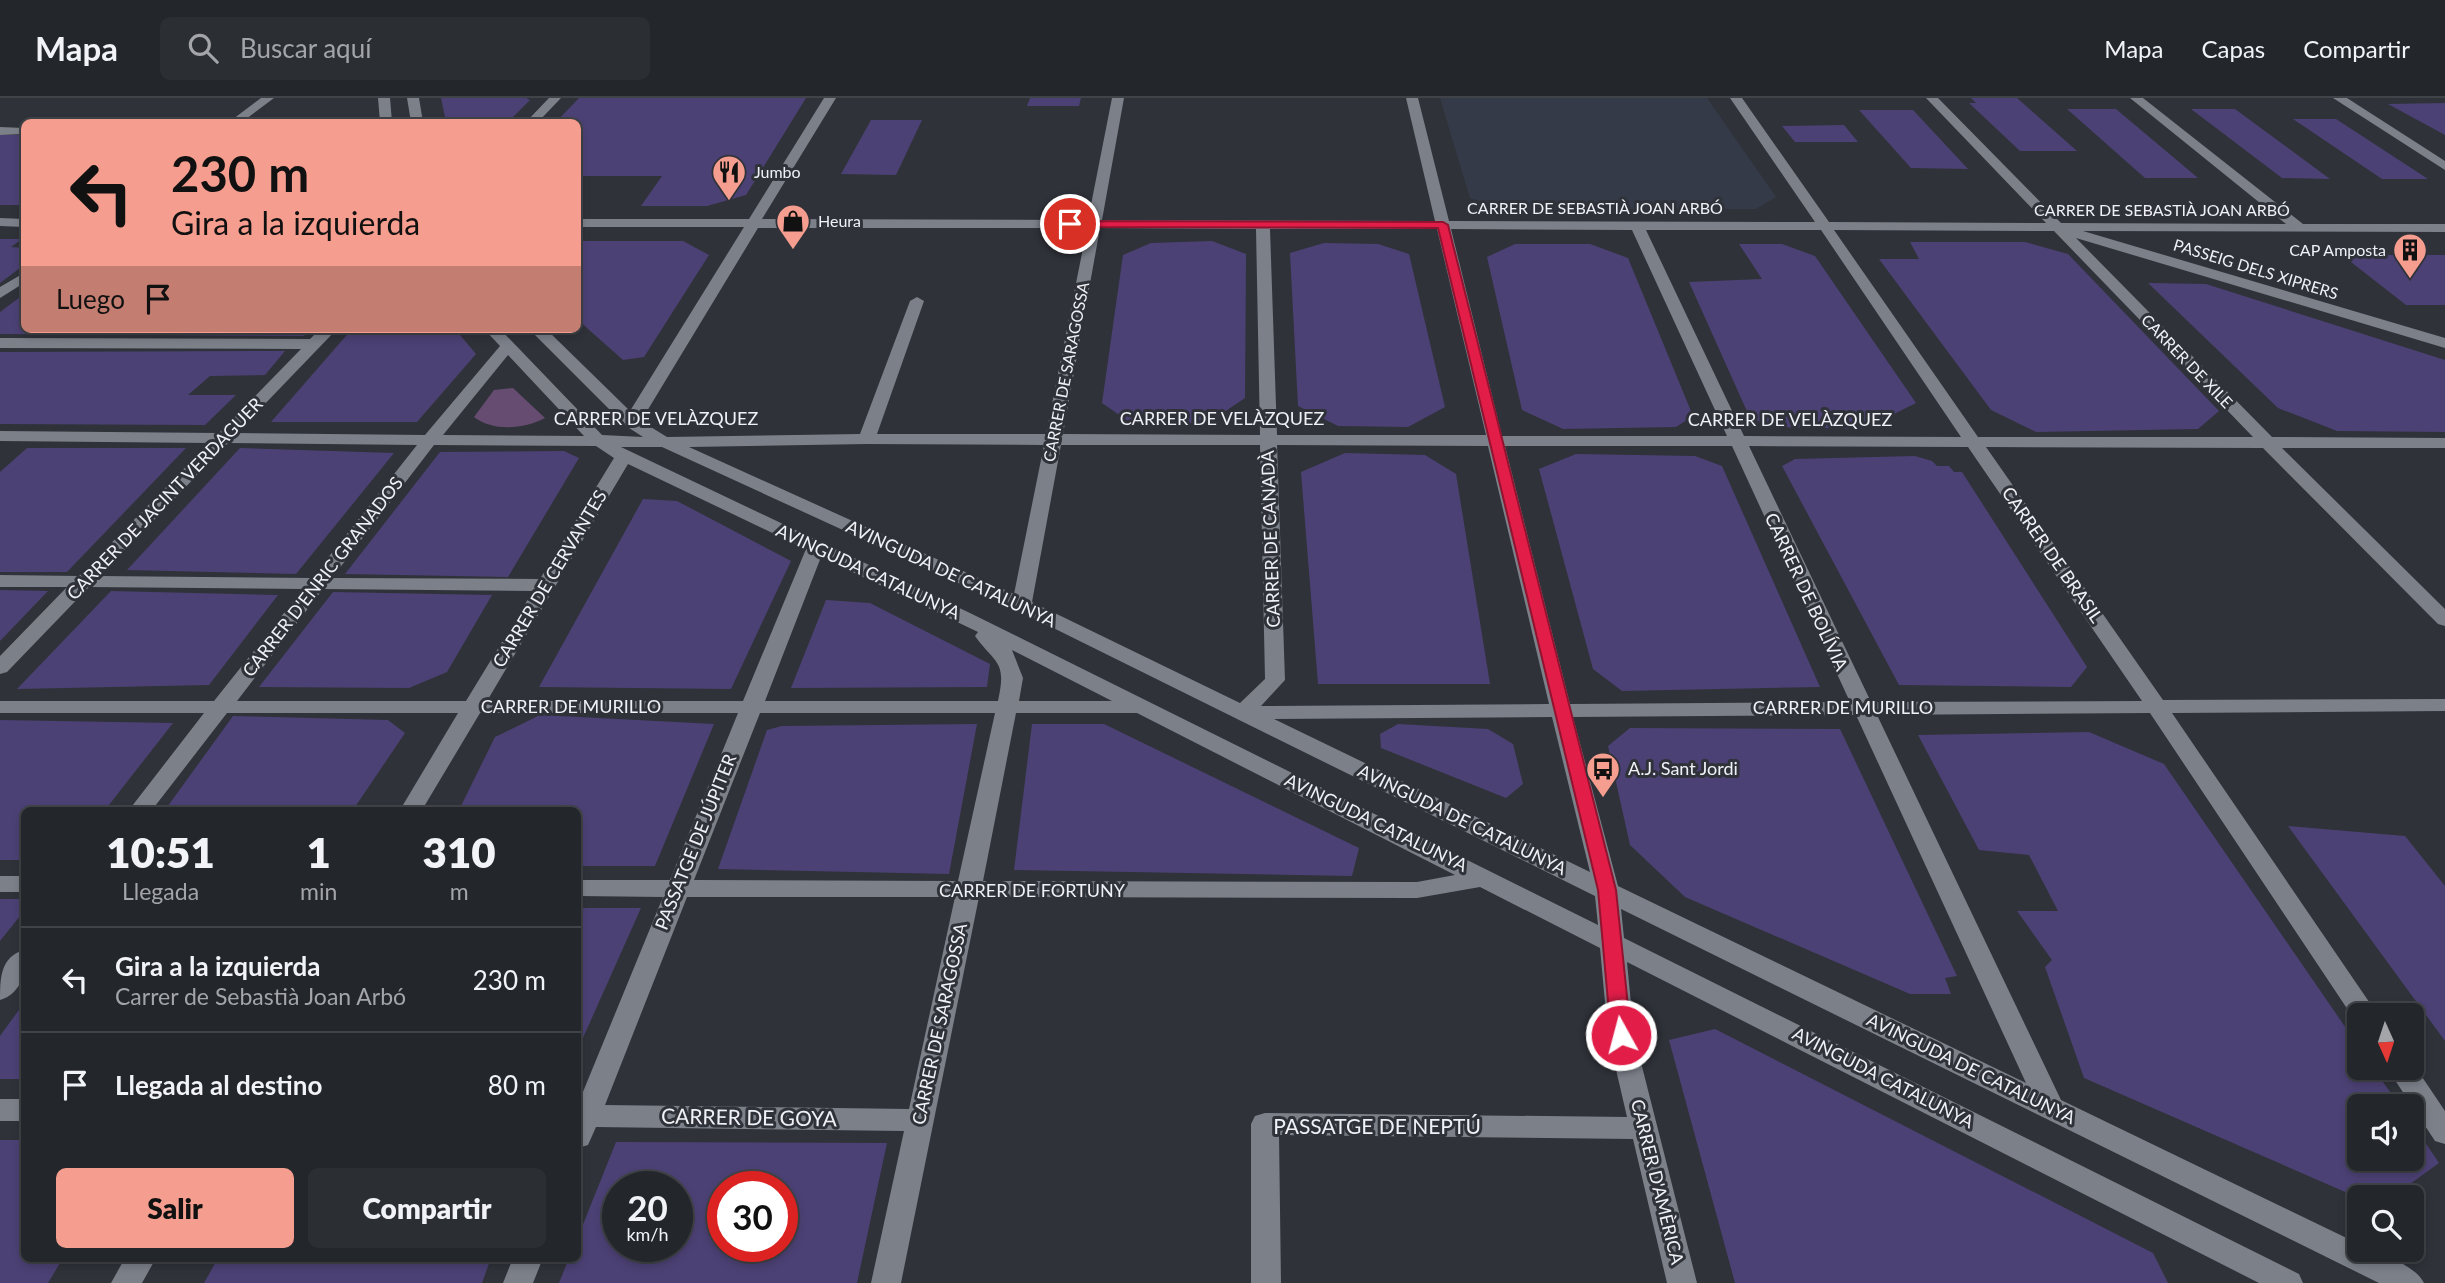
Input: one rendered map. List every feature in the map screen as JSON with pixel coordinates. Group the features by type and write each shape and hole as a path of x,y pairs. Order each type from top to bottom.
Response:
{"street":[{"path":"239,119 268,98"},
{"path":"384,98 386,119"},
{"path":"413,98 416,119"},
{"path":"535,119 555,98"},
{"path":"632,422 830,98"},
{"name":"CARRER DE SARAGOSSA","path":"1022,606 1118,98"},
{"name":"CARRER D'AMÈRICA","path":"1412,98 1560,710 1607,890 1621,1035 1682,1283"},
{"name":"CARRER DE BRASIL","path":"1736,98 2156,706 2357,1003"},
{"name":"CARRER DE XILE","path":"1932,98 2267,442 2445,620"},
{"path":"2136,98 2299,228"},
{"path":"2339,98 2445,166"},
{"path":"0,131 21,131"},
{"path":"0,222 21,222"},
{"name":"CARRER DE SEBASTIÀ JOAN ARBÓ","path":"581,223 2445,228"},
{"name":"CARRER DE CANADÀ","path":"1241,713 1275,680 1263,224"},
{"name":"CARRER DE BOLÍVIA","path":"1637,226 1735,441 2051,1108"},
{"name":"PASSEIG DELS XIPRERS","path":"2056,227 2445,344"},
{"path":"0,294 21,279"},
{"path":"867,439 916,301"},
{"name":"CARRER DE JACINT VERDAGUER","path":"0,668 325,333"},
{"name":"AVINGUDA DE CATALUNYA","path":"541,333 632,422 664,442 1022,606 2409,1283"},
{"name":"CARRER D'ENRIC GRANADOS","path":"142,807 431,438 500,337"},
{"name":"AVINGUDA CATALUNYA","path":"500,337 596,439 624,456 965,618 2288,1283"},
{"path":"0,343 314,344"},
{"path":"0,450 8,436"},
{"name":"CARRER DE VELÀZQUEZ","path":"8,436 596,439 664,442 867,439 2445,443"},
{"name":"CARRER DE CERVANTES","path":"413,807 624,456"},
{"name":"PASSATGE DE JÚPITER","path":"581,1121 816,547"},
{"path":"0,581 546,585"},
{"name":"CARRER DE SARAGOSSA","path":"886,1283 1013,678 1004,653 965,618"},
{"name":"CARRER DE MURILLO","path":"1241,713 2445,705"},
{"name":"CARRER DE MURILLO","path":"0,707 1142,707"},
{"name":"CARRER DE FORTUNY","path":"581,888 1418,890 1485,878"},
{"path":"0,884 21,884"},
{"path":"0,990 21,963"},
{"path":"2408,1080 2445,1133"},
{"path":"0,1110 21,1110"},
{"name":"CARRER DE GOYA","path":"581,1123 920,1119"},
{"name":"PASSATGE DE NEPTÚ","path":"1266,1283 1265,1124 1644,1128"},
{"path":"2203,1240 2255,1283"},
{"path":"126,1283 139,1262"},
{"path":"518,1283 526,1262"}],"shaded area":[{"path":"1440,98 1707,98 1776,197 1756,209 1511,210 1470,198"},
{"path":"513,388 545,418 528,425 500,427 474,417 494,390"}],"building":[{"path":"441,98 530,100 511,119 445,119"},
{"path":"579,98 806,98 746,195 707,206 641,206 662,176 581,176 581,119 559,119"},
{"path":"1030,98 1081,98 1079,106 1027,106"},
{"path":"1971,98 2017,98 2077,151 2020,151 1969,103 1976,103"},
{"path":"2445,103 2445,135 2388,104"},
{"path":"2067,109 2116,109 2198,178 2145,178"},
{"path":"2191,109 2235,109 2330,179 2282,178"},
{"path":"1859,110 1913,110 1968,169 1911,168"},
{"path":"2293,119 2336,119 2428,179 2382,179"},
{"path":"871,120 922,120 896,175 841,174"},
{"path":"1844,125 1858,142 1795,142 1782,126"},
{"path":"0,135 21,135 21,205 0,205"},
{"path":"0,239 21,239 11,247 21,248 21,267 0,283"},
{"path":"581,241 683,241 709,255 644,357 623,360 581,323"},
{"path":"1212,241 1246,254 1245,398 1208,423 1131,423 1102,403 1123,255 1151,243"},
{"path":"1910,242 2025,242 2068,254 2219,411 2198,429 2036,432 1991,410 1879,259 1919,259"},
{"path":"1324,243 1378,244 1409,254 1445,407 1408,427 1338,426 1298,406 1290,253"},
{"path":"1515,244 1590,244 1628,258 1693,416 1676,427 1563,429 1522,410 1487,257"},
{"path":"1739,244 1782,244 1815,256 1916,403 1864,429 1773,427 1750,418 1689,282 1762,279"},
{"name":"CAP Amposta","path":"2342,255 2445,255 2445,305 2406,305"},
{"path":"2148,283 2206,284 2445,360 2445,432 2337,431 2278,408"},
{"path":"21,296 21,333 307,333 304,336 0,334 0,312"},
{"path":"349,333 458,333 476,354 417,422 271,422"},
{"path":"285,351 265,375 210,376 188,395 236,395 205,425 0,424 0,352"},
{"path":"27,448 186,448 67,572 0,572 0,472"},
{"path":"240,448 394,453 296,574 127,570"},
{"path":"564,451 579,458 508,577 345,574 440,452"},
{"path":"1345,453 1425,455 1456,474 1490,684 1318,684 1301,472"},
{"path":"1576,454 1695,456 1722,466 1820,687 1622,691 1593,669 1539,469"},
{"path":"1915,456 1932,461 1937,466 1949,466 1954,472 1962,472 2087,667 2071,687 1899,685 1782,466 1795,459"},
{"path":"643,499 677,501 791,561 731,689 539,687"},
{"path":"0,590 48,591 0,641"},
{"path":"111,591 278,595 209,685 17,689"},
{"path":"333,592 492,595 447,672 409,688 259,687"},
{"path":"826,600 870,603 990,664 987,687 791,688"},
{"path":"540,715 714,724 655,866 581,866 581,807 460,807 495,737"},
{"path":"233,716 388,720 405,733 355,807 167,807"},
{"path":"0,720 173,723 107,807 21,807 21,860 0,860"},
{"path":"977,724 949,874 718,869 767,730 782,726"},
{"path":"1032,724 1104,724 1359,848 1352,876 1014,870"},
{"path":"1398,724 1488,729 1513,744 1523,784 1506,798 1381,748 1380,734"},
{"path":"1630,728 1840,729 1957,976 1945,978 1951,994 1910,994 1685,897 1630,845 1608,746"},
{"path":"2089,732 2164,764 2347,1030 2347,1080 2382,1080 2391,1094 2347,1094 2347,1171 2424,1171 2424,1141 2439,1163 2409,1185 2347,1185 2347,1193 2084,1078 2045,967 2052,960 2017,911 2058,911 2029,855 1979,850 1918,735"},
{"path":"2288,826 2405,836 2445,886 2445,1041 2424,1012 2424,1003 2417,1003"},
{"path":"0,899 21,899 21,915 0,941"},
{"path":"581,908 641,908 581,1042"},
{"path":"21,1007 21,1079 0,1079 0,1036"},
{"path":"1715,1029 2153,1253 2168,1283 1735,1283 1669,1040"},
{"path":"0,1140 21,1140 21,1262 61,1262 48,1283 0,1283"},
{"path":"616,1142 887,1143 857,1283 559,1283 567,1262 581,1262 581,1230 602,1177 602,1262 693,1262 693,1171 604,1171"},
{"path":"216,1262 490,1262 482,1283 204,1283"}],"place":[{"name":"Jumbo","path":"729,202"},
{"name":"Heura","path":"793,251"},
{"name":"CAP Amposta","path":"2410,280"},
{"name":"A.J. Sant Jordi","path":"1603,799"}],"route":[{"path":"1070,224 1443,225 1582,799 1607,890 1621,1035"}]}
